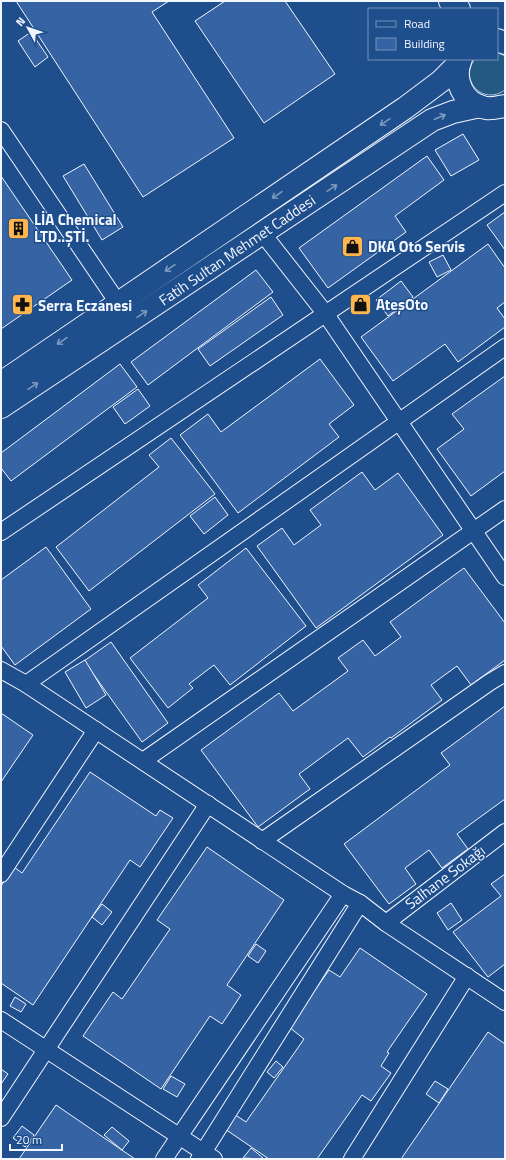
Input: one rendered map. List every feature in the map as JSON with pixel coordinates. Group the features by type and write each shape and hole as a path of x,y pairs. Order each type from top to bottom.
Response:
{"main road":[{"path":"450,1 458,8"},
{"path":"460,61 457,73 458,84 463,93 470,101 494,110"},
{"name":"Fatih Sultan Mehmet Caddesi","path":"1,383 405,108 441,80 460,61"},
{"name":"Fatih Sultan Mehmet Caddesi","path":"1,407 263,234 432,120 453,112 494,110"},
{"path":"248,214 263,234"}],"street":[{"path":"1,130 118,303"},
{"path":"1,532 505,193"},
{"path":"263,234 325,313 505,578"},
{"path":"26,684 505,347"},
{"path":"143,761 505,509"},
{"path":"1,670 26,684 262,841 343,894 360,903 386,923 505,1002"},
{"path":"262,841 484,686 505,673"},
{"path":"1,874 96,730"},
{"path":"1,1118 208,804"},
{"name":"Salhane Sokağı","path":"386,923 505,832"},
{"path":"164,1159 343,894"},
{"path":"1,1020 180,1136 205,1157 360,903"},
{"path":"352,1159 467,976"}],"shaded area":[{"path":"498,52 505,56 505,90 497,94 489,95 481,93 471,82 469,75 474,60 498,60"}],"building":[{"path":"16,1 169,1 152,12 234,138 143,197"},
{"path":"225,1 285,1 335,74 264,123 195,21"},
{"path":"31,32 48,57 35,67 18,41"},
{"path":"463,134 479,160 451,176 435,150"},
{"path":"427,156 444,180 395,216 406,232 328,288 299,248"},
{"path":"84,164 123,227 102,240 63,176"},
{"name":"LİA Chemical LTD..ŞTİ.","path":"1,176 72,280 1,329"},
{"path":"505,212 505,250 487,225"},
{"path":"488,244 505,268 505,302 497,308 505,319 505,327 458,362 445,344 393,381 361,337"},
{"path":"443,255 451,270 437,277 429,262"},
{"path":"256,270 273,292 148,385 131,362"},
{"path":"401,281 413,297 388,316 376,300"},
{"path":"271,297 283,315 210,366 198,349"},
{"path":"320,359 354,405 329,424 339,437 238,513 180,435 208,414 221,432"},
{"path":"120,364 137,387 11,481 1,468 1,453"},
{"path":"505,376 505,471 471,496 437,449 464,429 452,414"},
{"path":"138,389 150,406 125,424 113,407"},
{"path":"171,438 215,494 89,591 56,547 159,467 149,455"},
{"path":"362,472 375,490 398,473 443,535 316,628 257,546 282,528 294,545 321,525 310,510"},
{"path":"215,497 228,515 204,534 190,516"},
{"path":"46,547 91,609 15,665 1,646 1,580"},
{"path":"246,548 306,626 230,685 214,665 189,684 193,688 168,708 130,658 208,598 198,585"},
{"path":"464,568 505,623 505,660 471,685 457,666 431,685 442,700 363,757 348,738 299,774 310,789 258,827 201,750 279,693 293,711 348,671 338,658 363,640 375,656 401,637 390,622"},
{"path":"111,642 168,723 142,742 84,661"},
{"path":"85,660 106,695 86,708 65,672"},
{"path":"505,706 505,799 457,834 468,849 442,868 429,850 405,868 416,884 389,904 344,844 450,765 441,753"},
{"path":"1,713 33,735 1,782"},
{"path":"90,772 156,816 160,810 173,818 140,867 130,860 33,1005 1,983 1,886 14,867 22,873"},
{"path":"207,847 284,900 227,985 241,995 222,1024 210,1016 161,1089 83,1036 113,992 122,999 170,929 157,920"},
{"path":"505,874 505,964 488,977 453,932 501,896 491,884"},
{"path":"451,903 462,920 448,930 437,913"},
{"path":"102,904 112,912 102,925 92,917"},
{"path":"256,944 266,951 258,963 248,956"},
{"path":"360,948 427,994 387,1052 389,1053 381,1066 391,1073 371,1101 362,1095 317,1159 269,1159 225,1129 234,1114 246,1122 304,1039 289,1027 329,970 340,977"},
{"path":"15,997 26,1004 21,1012 10,1006"},
{"path":"488,1032 505,1044 505,1159 401,1159"},
{"path":"276,1061 283,1067 274,1078 267,1072"},
{"path":"1,1069 8,1074 1,1084"},
{"path":"171,1076 185,1084 177,1097 163,1089"},
{"path":"435,1081 448,1089 439,1103 426,1094"},
{"path":"56,1105 135,1159 19,1159"},
{"path":"22,1126 34,1135 25,1147 13,1138"},
{"path":"112,1127 129,1141 122,1150 104,1135"},
{"path":"251,1148 263,1158 243,1158"}],"place":[{"name":"LİA Chemical LTD..ŞTİ.","path":"19,228"},
{"name":"DKA Oto Servis","path":"352,246"},
{"name":"AteşOto","path":"361,304"},
{"name":"Serra Eczanesi","path":"22,305"}]}
